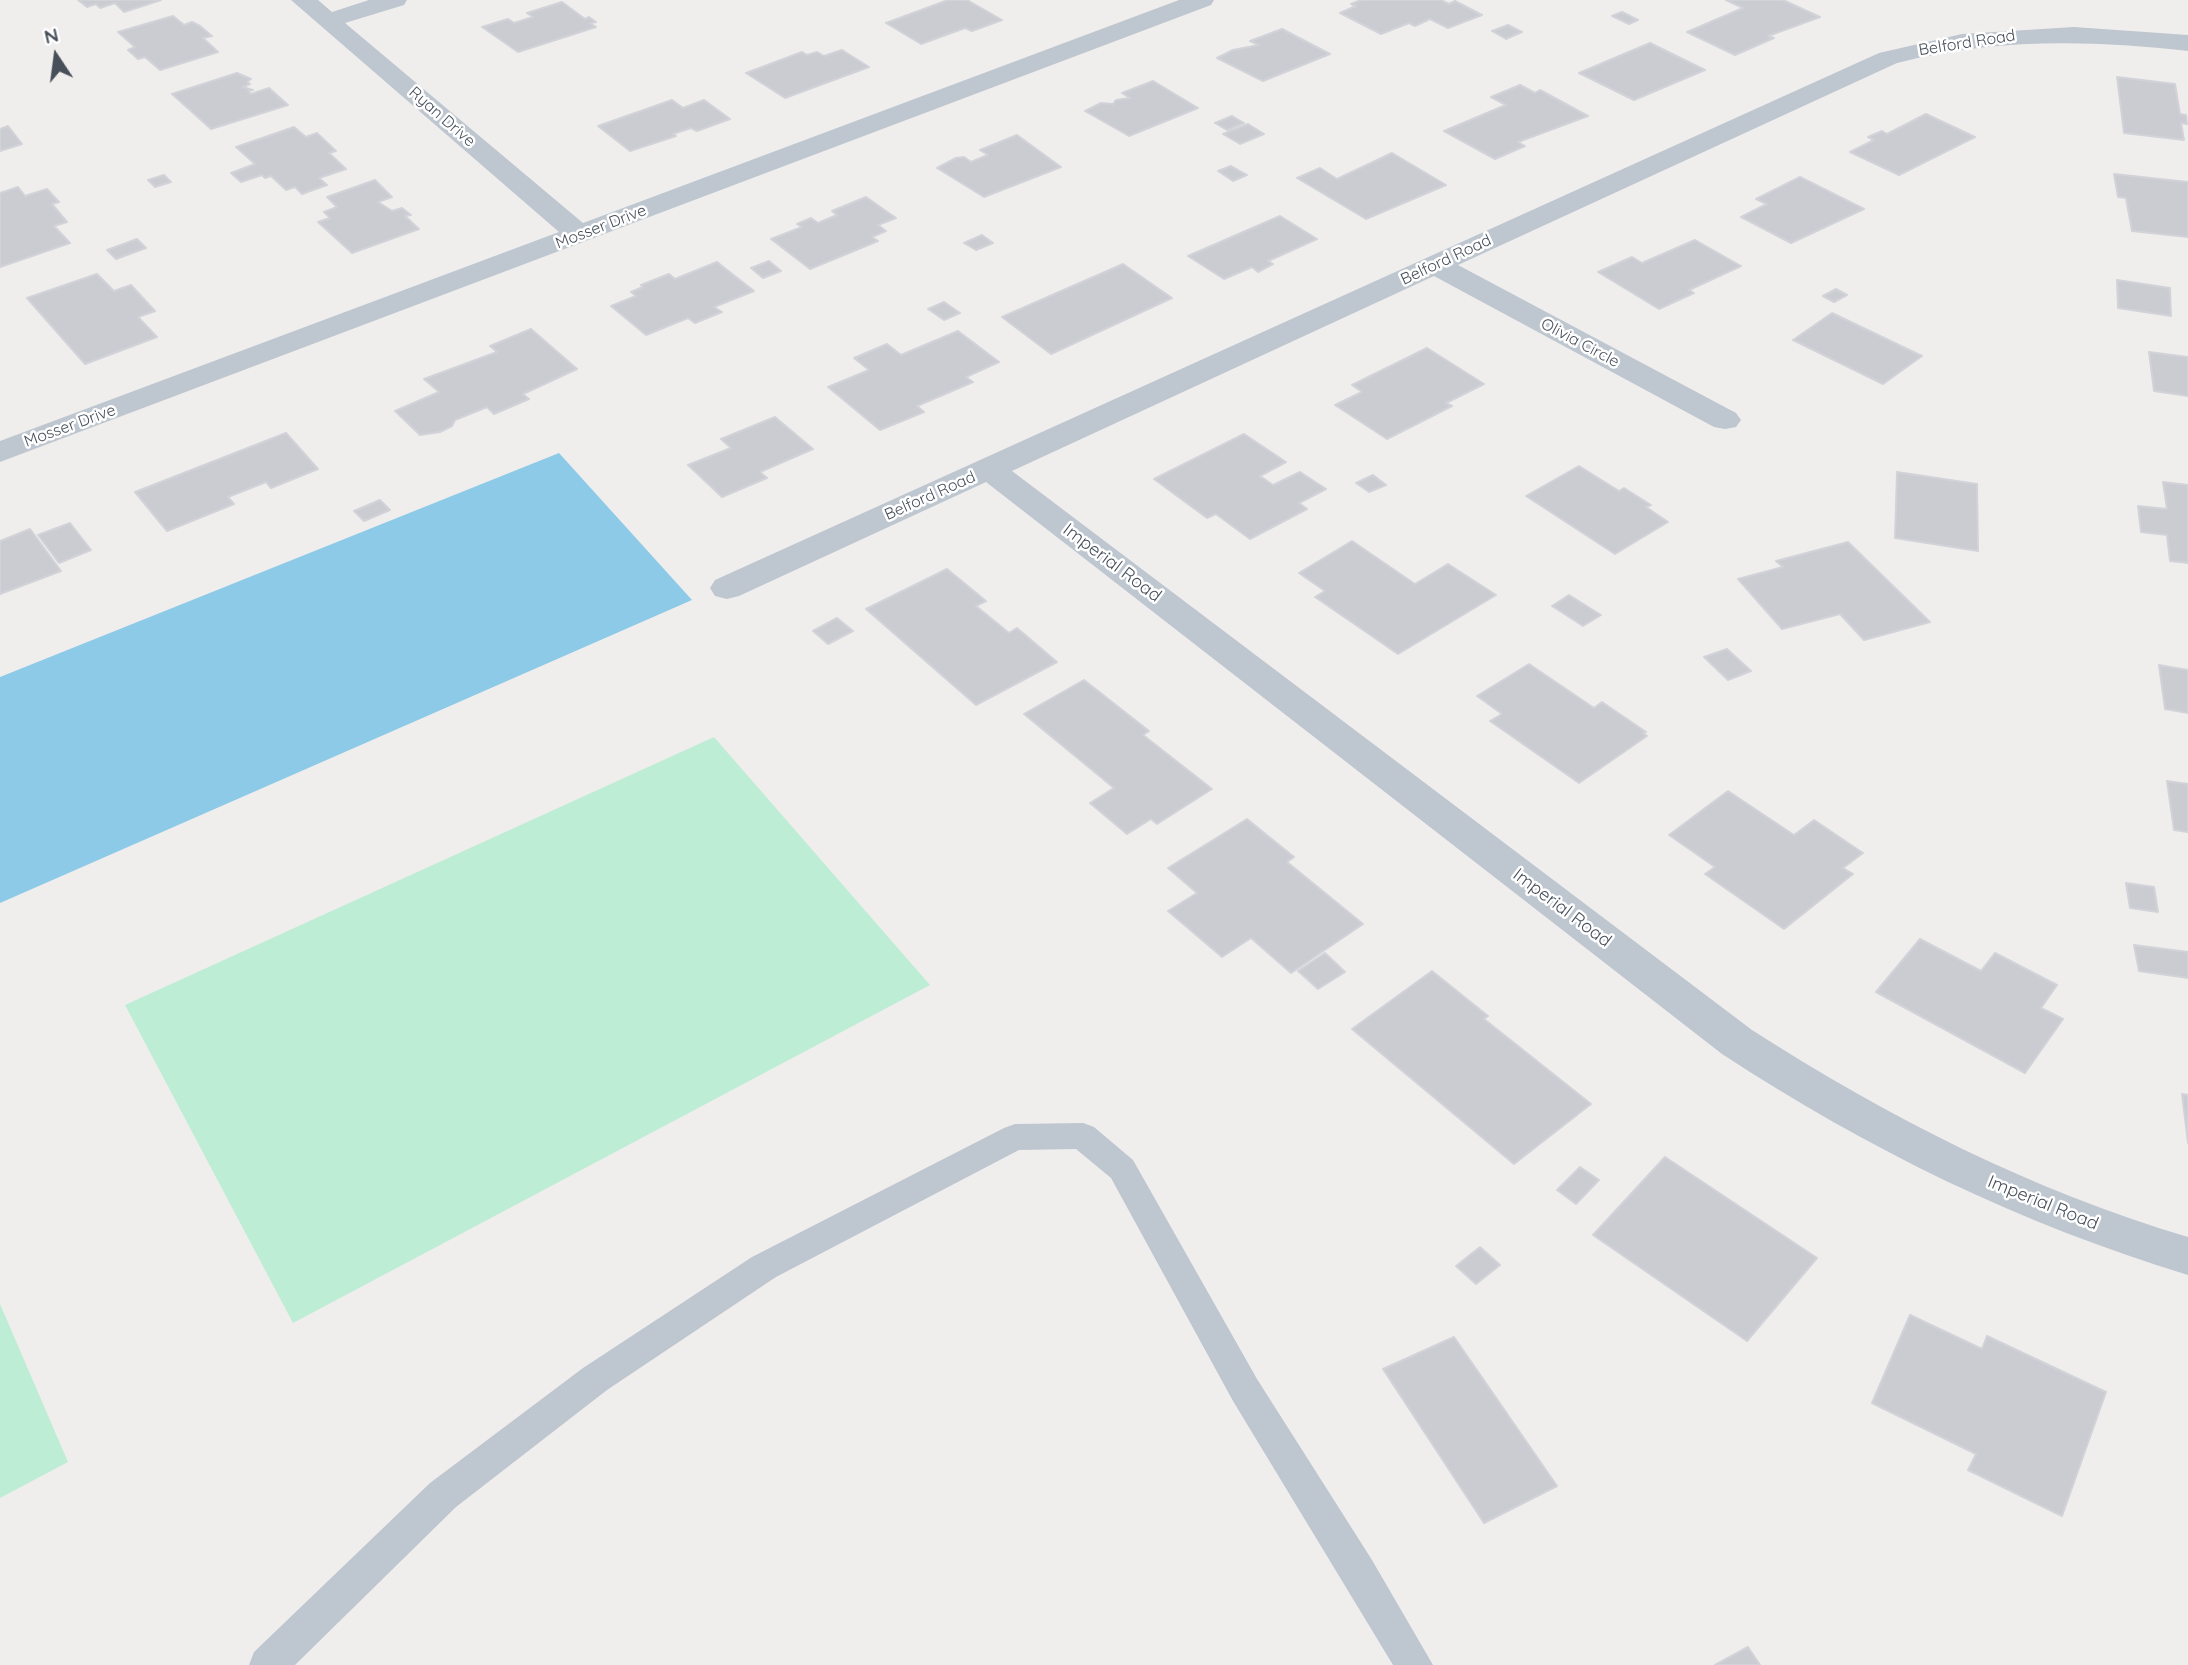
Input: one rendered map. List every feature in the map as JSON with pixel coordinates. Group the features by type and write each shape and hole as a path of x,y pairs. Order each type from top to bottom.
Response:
{"street":[{"name":"Ryan Drive","path":"303,0 330,20 580,235"},
{"path":"330,20 395,0"},
{"name":"Mosser Drive","path":"0,453 1202,0"},
{"name":"Belford Road","path":"727,588 1906,53 1954,42 2006,35 2123,36 2188,43"},
{"name":"Olivia Circle","path":"1435,265 1725,420"},
{"name":"Imperial Road","path":"989,469 1737,1042 1796,1081 1927,1154 2024,1198 2150,1246 2188,1256"}],"lane":[{"path":"268,1665 443,1495 595,1379 764,1267 1015,1137 1049,1136 1083,1136 1122,1169 1245,1390 1414,1665"}],"green space":[{"path":"714,737 930,985 293,1323 125,1005"},
{"path":"0,1304 68,1462 0,1498"}],"water":[{"path":"559,453 692,600 0,903 0,677"}],"building":[{"path":"78,0 161,0 124,12 115,3 100,8 96,4 87,7"},
{"path":"948,0 967,0 1002,20 972,31 965,28 921,44 886,23"},
{"path":"1361,0 1441,0 1449,4 1455,1 1482,15 1448,28 1430,19 1415,26 1409,23 1381,34 1340,13 1356,6 1351,4"},
{"path":"1726,0 1783,0 1820,17 1768,36 1774,38 1735,55 1687,32 1743,8"},
{"path":"562,2 585,19 589,17 596,22 590,23 596,27 518,52 482,27 508,19 514,23 533,17 527,13"},
{"path":"1622,12 1638,20 1629,24 1612,16"},
{"path":"173,16 184,25 192,22 200,26 212,36 203,38 218,52 160,70 145,57 138,59 128,50 135,47 118,32"},
{"path":"1508,25 1522,32 1506,39 1492,31"},
{"path":"1282,29 1330,54 1263,81 1217,58 1233,50 1259,45 1250,41"},
{"path":"1650,43 1705,70 1634,100 1579,73"},
{"path":"842,50 869,67 785,98 746,73 802,52 807,55 817,52 824,56"},
{"path":"237,73 251,79 247,82 250,84 243,87 253,90 248,91 251,94 269,88 288,105 211,129 172,94"},
{"path":"2117,77 2175,84 2180,114 2186,115 2187,124 2181,123 2184,140 2124,133"},
{"path":"1153,81 1198,108 1129,136 1085,111 1101,103 1113,104 1116,100 1130,98 1122,93"},
{"path":"1520,85 1535,93 1540,90 1588,116 1518,142 1525,146 1495,159 1444,131 1506,105 1491,97"},
{"path":"672,100 683,108 704,100 730,119 697,131 691,128 673,134 676,136 630,151 598,126"},
{"path":"1926,114 1975,137 1899,175 1850,152 1874,140 1868,137 1882,131 1887,134"},
{"path":"1232,116 1244,123 1227,130 1215,123"},
{"path":"1248,124 1264,134 1240,144 1223,134"},
{"path":"8,126 22,144 0,151 0,129"},
{"path":"294,127 306,137 317,133 336,151 329,153 346,169 319,178 327,185 302,194 295,187 286,190 271,176 265,178 262,175 241,182 231,173 255,164 236,147"},
{"path":"1017,135 1061,167 984,197 937,168 956,158 964,157 971,162 988,155 980,150"},
{"path":"1392,153 1446,185 1366,219 1297,178 1320,168 1337,179"},
{"path":"1231,166 1247,175 1233,181 1218,171"},
{"path":"2114,174 2188,182 2188,237 2132,231 2126,198 2118,197"},
{"path":"164,175 171,182 155,187 148,180"},
{"path":"1800,177 1864,209 1791,243 1741,217 1767,204 1756,199"},
{"path":"375,180 392,197 378,202 392,211 402,208 411,215 405,216 419,229 352,253 318,222 330,218 324,212 337,207 327,197"},
{"path":"18,187 25,196 47,189 59,202 52,204 67,222 54,226 70,243 0,267 0,193"},
{"path":"866,197 896,218 878,225 886,231 872,237 878,241 810,269 771,239 802,227 797,224 811,218 818,223 837,215 832,211"},
{"path":"1280,216 1317,239 1268,261 1273,264 1258,272 1252,267 1224,279 1188,256"},
{"path":"982,235 993,243 976,250 964,243"},
{"path":"137,239 146,248 116,259 107,250"},
{"path":"1695,240 1741,266 1689,290 1694,293 1659,309 1598,272 1632,257 1642,263"},
{"path":"769,261 781,271 763,278 751,268"},
{"path":"717,262 754,291 714,307 722,312 695,323 688,318 646,335 611,306 636,296 631,292 643,287 641,285 669,274 675,279"},
{"path":"1123,264 1172,298 1051,354 1002,317"},
{"path":"97,274 114,291 131,285 155,311 138,317 157,337 85,364 27,298"},
{"path":"2117,280 2170,288 2171,316 2118,308"},
{"path":"1836,289 1847,295 1834,302 1823,296"},
{"path":"944,302 960,313 944,320 928,309"},
{"path":"1832,313 1922,356 1883,384 1793,340"},
{"path":"531,329 577,369 523,394 529,399 494,414 487,407 455,420 452,426 440,432 420,435 395,411 439,392 424,379 497,352 490,346"},
{"path":"958,331 999,362 966,377 973,382 917,406 924,412 880,430 828,387 869,370 854,358 887,344 901,355"},
{"path":"1427,348 1484,384 1446,403 1452,406 1387,439 1335,405 1362,392 1352,385"},
{"path":"2149,352 2188,357 2188,396 2154,391"},
{"path":"775,417 813,449 760,472 767,478 722,497 688,465 731,448 721,439"},
{"path":"286,433 318,469 271,488 266,482 228,497 234,504 167,531 135,492"},
{"path":"1244,434 1286,462 1260,476 1273,485 1300,472 1326,489 1299,503 1307,509 1250,539 1216,514 1207,518 1154,479"},
{"path":"1579,466 1619,491 1624,488 1651,505 1646,507 1668,522 1615,554 1526,496"},
{"path":"1897,472 1977,484 1978,551 1895,538"},
{"path":"1373,475 1386,485 1369,492 1356,483"},
{"path":"2163,482 2188,485 2188,563 2170,561 2167,535 2141,532 2138,506 2167,509"},
{"path":"380,500 390,510 364,521 354,511"},
{"path":"70,523 91,550 59,563 38,535"},
{"path":"30,529 61,571 0,594 0,541"},
{"path":"1352,541 1415,584 1448,564 1496,595 1398,654 1315,597 1325,591 1299,573"},
{"path":"1848,542 1930,622 1864,640 1840,614 1782,629 1738,579 1783,567 1776,561"},
{"path":"947,569 986,601 976,606 1009,633 1017,628 1057,662 976,705 866,609"},
{"path":"1569,595 1601,615 1583,626 1552,606"},
{"path":"837,618 853,631 828,644 813,631"},
{"path":"1727,649 1751,671 1728,680 1704,657"},
{"path":"1529,664 1594,708 1602,702 1646,732 1643,733 1647,736 1579,783 1490,721 1502,714 1477,696"},
{"path":"2159,665 2188,670 2188,713 2165,709"},
{"path":"1084,680 1149,731 1143,735 1212,789 1157,824 1151,819 1127,834 1090,803 1114,788 1024,714"},
{"path":"2167,781 2188,784 2188,832 2174,830"},
{"path":"1728,791 1794,835 1814,820 1863,853 1843,868 1853,874 1784,929 1705,874 1715,867 1669,835"},
{"path":"1247,819 1294,857 1287,862 1363,924 1291,973 1251,938 1222,957 1168,911 1197,893 1168,868"},
{"path":"2126,883 2154,887 2158,912 2130,908"},
{"path":"1920,939 1981,971 1995,953 2057,985 2041,1008 2063,1019 2025,1073 1876,992"},
{"path":"2134,945 2188,952 2188,978 2139,971"},
{"path":"1325,953 1345,972 1318,989 1298,971"},
{"path":"1432,971 1488,1016 1484,1019 1591,1104 1514,1164 1352,1029"},
{"path":"2182,1094 2188,1095 2188,1143"},
{"path":"1665,1157 1817,1258 1747,1341 1593,1235"},
{"path":"1580,1167 1599,1180 1576,1204 1557,1190"},
{"path":"1480,1247 1500,1265 1476,1284 1456,1266"},
{"path":"1910,1315 1982,1349 1987,1336 2106,1392 2062,1516 1968,1470 1976,1454 1872,1403"},
{"path":"1454,1337 1557,1486 1484,1523 1383,1369"},
{"path":"1748,1647 1760,1665 1715,1665"}]}
